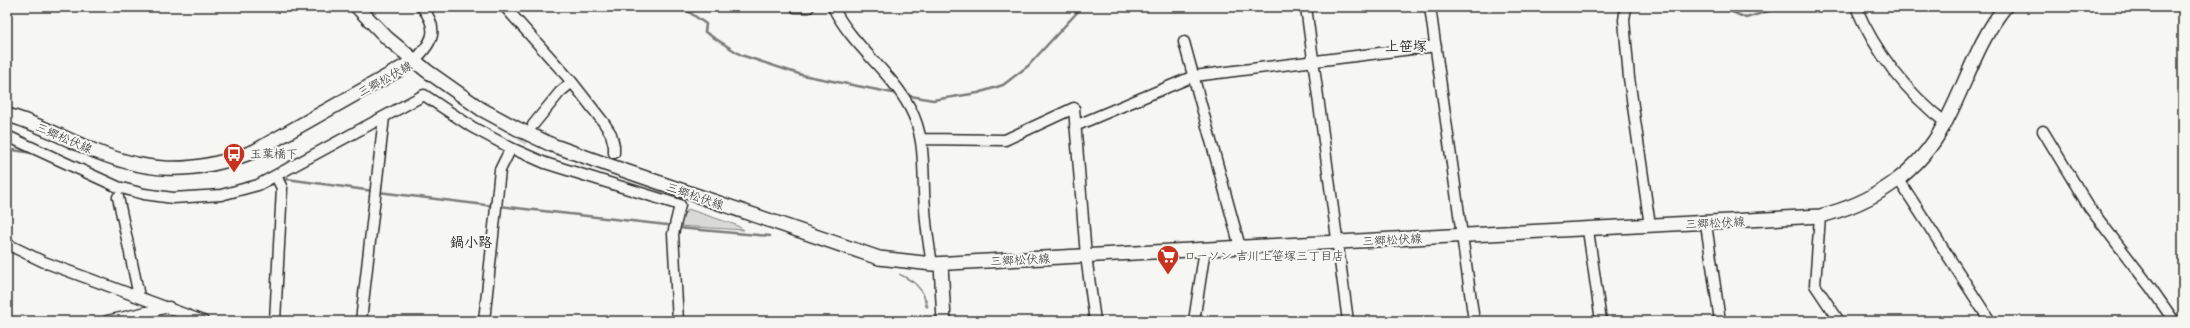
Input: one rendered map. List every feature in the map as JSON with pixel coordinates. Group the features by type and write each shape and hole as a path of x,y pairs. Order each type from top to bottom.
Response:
{"main road":[{"path":"357,7 387,38 414,61"},
{"name":"三郷松伏線","path":"7,115 31,123 88,149 143,166 171,170 201,167 229,161 255,151 414,61 481,109 552,145 873,256 893,261 936,264 1240,247 1706,224 1820,216 1850,208 1898,180 1930,147 1946,123 1982,40 2005,7"},
{"path":"936,264 944,321"}],"street":[{"path":"414,61 427,46 434,26 422,7"},
{"path":"505,7 572,82 611,134 614,153"},
{"path":"795,7 809,7"},
{"path":"833,7 848,33 899,91 910,107 917,122 921,139 925,210 936,264"},
{"path":"1306,7 1348,321"},
{"path":"1430,7 1474,321"},
{"path":"1626,7 1624,20 1629,78 1650,226"},
{"path":"1856,7 1873,41 1887,62 1914,94 1946,123"},
{"path":"1184,42 1240,247"},
{"path":"1075,126 1194,76 1313,60 1436,46"},
{"path":"533,125 560,92 572,82"},
{"path":"7,136 104,181 144,194 173,198 221,195 258,185 424,95 472,127 516,147 545,163 601,182 680,205 673,234 678,321"},
{"path":"921,139 1005,140 1074,108 1086,256 1095,321"},
{"path":"361,321 384,117"},
{"path":"2043,131 2089,207 2151,288 2174,321"},
{"path":"484,321 500,170 516,147"},
{"path":"275,321 282,188 276,176"},
{"path":"1898,180 1990,321"},
{"path":"118,197 139,296"},
{"path":"1820,216 1816,285 1839,321"},
{"path":"1706,224 1720,321"},
{"path":"1588,230 1601,321"},
{"path":"7,244 44,262 169,307 198,320"},
{"path":"1194,321 1204,249"},
{"path":"107,321 169,307"}],"shaded area":[{"path":"688,209 736,225 744,230 678,226 682,212 686,213"},
{"path":"923,294 926,301 928,307 926,307"}],"waterway":[{"path":"682,7 706,24 705,32 741,55 802,75 898,94"},
{"path":"905,95 933,100 978,93 1003,85 1028,66 1082,7"},
{"path":"1721,7 1746,18 1781,7"},
{"path":"7,149 32,153"},
{"path":"68,169 110,189"},
{"path":"281,182 287,179 373,191"},
{"path":"229,198 276,183"},
{"path":"378,192 494,206"},
{"path":"499,206 667,225"},
{"path":"678,228 770,236"}],"tunnel":[{"path":"521,142 532,127"}],"place":[{"name":"玉葉橋下","path":"234,174"},
{"name":"ローソン 吉川上笹塚三丁目店","path":"1168,276"}],"district":[{"name":"上笹塚","path":"1406,46"},
{"name":"鍋小路","path":"471,242"}]}
